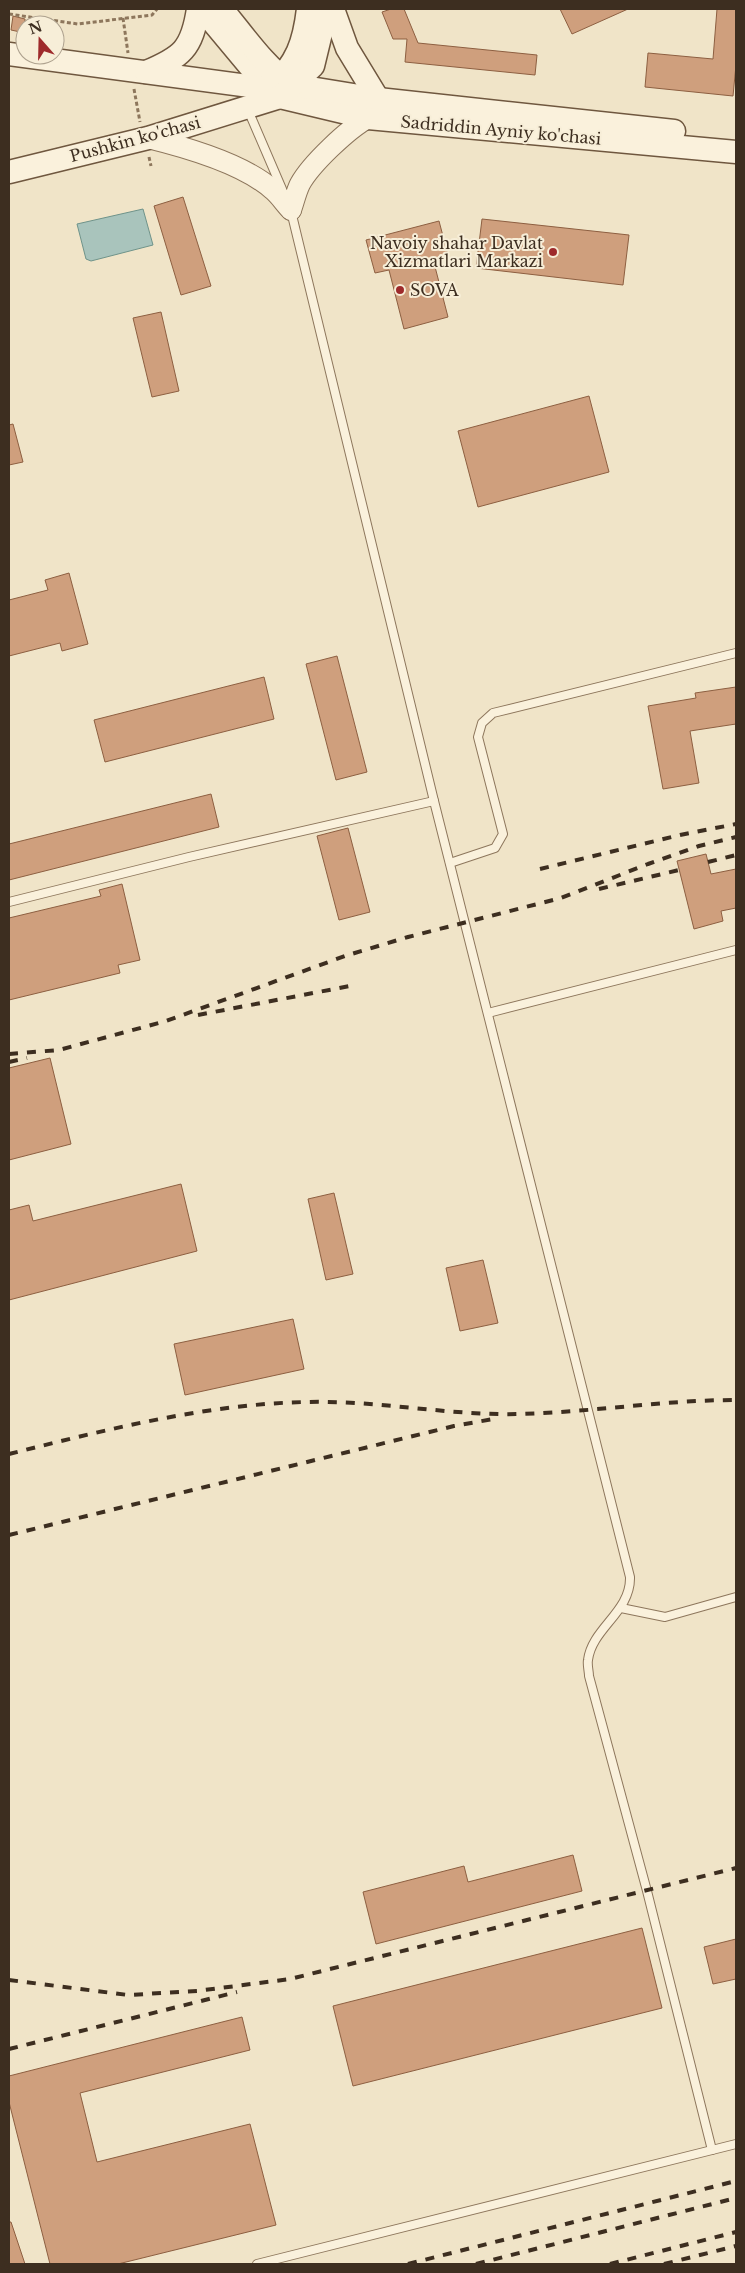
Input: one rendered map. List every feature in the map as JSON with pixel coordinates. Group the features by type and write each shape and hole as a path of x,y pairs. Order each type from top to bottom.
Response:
{"main road":[{"path":"139,71 172,61 184,49 196,25 198,9"},
{"path":"202,9 270,91"},
{"path":"222,9 247,41 270,91"},
{"path":"270,91 296,58 305,35 308,9"},
{"path":"270,91 313,66 320,42 323,9"},
{"path":"334,9 347,48 373,109"},
{"name":"Sadriddin Ayniy ko'chasi","path":"9,54 139,71 373,109 736,152"},
{"name":"Pushkin ko'chasi","path":"9,172 145,139 270,91"},
{"name":"Sadriddin Ayniy ko'chasi","path":"373,109 736,138"}],"street":[{"path":"145,139 188,147 252,176 273,190 291,210 300,184 316,163 373,109"}],"lane":[{"path":"270,91 291,210 434,801 630,1577 630,1585 621,1608 593,1645 588,1660 589,1676 647,1891 712,2150"},
{"path":"450,863 495,848 502,834 478,737 482,723 493,713 736,652"},
{"path":"9,902 189,857 434,801"},
{"path":"488,1013 736,950"},
{"path":"621,1608 665,1617 736,1597"},
{"path":"257,2264 736,2144"}],"path":[{"path":"9,14 78,24 152,14 157,9"},
{"path":"123,18 139,71 145,139 151,166"}],"water":[{"path":"143,209 153,245 91,261 86,259 77,224"}],"building":[{"path":"391,9 404,9 418,43 537,55 535,75 405,62 407,39 393,39 382,12"},
{"path":"560,9 628,9 572,34"},
{"path":"717,9 736,9 736,65 733,96 645,87 648,53 713,59"},
{"path":"13,16 15,16 15,31 11,30"},
{"path":"183,197 211,286 181,295 154,206"},
{"name":"Navoiy shahar Davlat Xizmatlari Markazi","path":"482,219 629,235 623,285 476,268"},
{"path":"439,221 448,255 433,259 448,317 404,329 389,270 375,273 366,240"},
{"path":"161,312 179,391 152,397 133,318"},
{"path":"589,396 609,472 478,507 458,431"},
{"path":"13,424 23,462 9,465 9,425"},
{"path":"69,573 88,644 62,651 60,643 9,656 9,600 48,590 45,580"},
{"path":"337,656 367,772 336,780 306,664"},
{"path":"264,677 274,719 105,762 94,720"},
{"path":"736,687 736,724 690,731 699,783 663,789 648,706 696,698 695,693"},
{"path":"211,794 219,827 9,880 9,844"},
{"path":"348,828 370,912 339,920 317,836"},
{"path":"706,854 711,874 736,869 736,908 721,911 723,921 694,929 677,861"},
{"path":"122,884 140,960 118,965 120,973 9,1000 9,918 101,896 99,890"},
{"path":"50,1058 71,1144 9,1160 9,1068"},
{"path":"181,1184 197,1251 9,1300 9,1210 29,1205 33,1221"},
{"path":"334,1193 353,1274 326,1280 308,1199"},
{"path":"483,1260 498,1323 460,1331 446,1268"},
{"path":"293,1319 304,1369 185,1395 174,1344"},
{"path":"573,1855 582,1891 376,1944 363,1892 464,1866 468,1882"},
{"path":"642,1928 662,2008 353,2086 333,2006"},
{"path":"736,1939 736,1979 713,1984 704,1947"},
{"path":"242,2017 250,2050 80,2093 97,2162 250,2124 276,2225 118,2264 50,2264 9,2102 9,2076"},
{"path":"9,2222 11,2222 25,2264 9,2264"}],"railway":[{"path":"540,869 680,835 736,824"},
{"path":"9,1054 59,1050 166,1021 345,956 408,937 561,898 699,846 736,837"},
{"path":"708,862 736,855"},
{"path":"599,889 679,870"},
{"path":"198,1015 350,986"},
{"path":"9,1062 27,1058"},
{"path":"9,1454 156,1420 193,1413 268,1404 306,1402 360,1403 467,1413 521,1414 682,1402 736,1400"},
{"path":"9,1535 454,1426 499,1418"},
{"path":"9,1980 128,1995 197,1991 290,1979 736,1868"},
{"path":"9,2049 237,1992"},
{"path":"408,2264 736,2181"},
{"path":"476,2264 736,2198"},
{"path":"610,2264 736,2232"},
{"path":"664,2264 736,2246"}],"place":[{"name":"Navoiy shahar Davlat Xizmatlari Markazi","path":"553,252"},
{"name":"SOVA","path":"400,290"}]}
